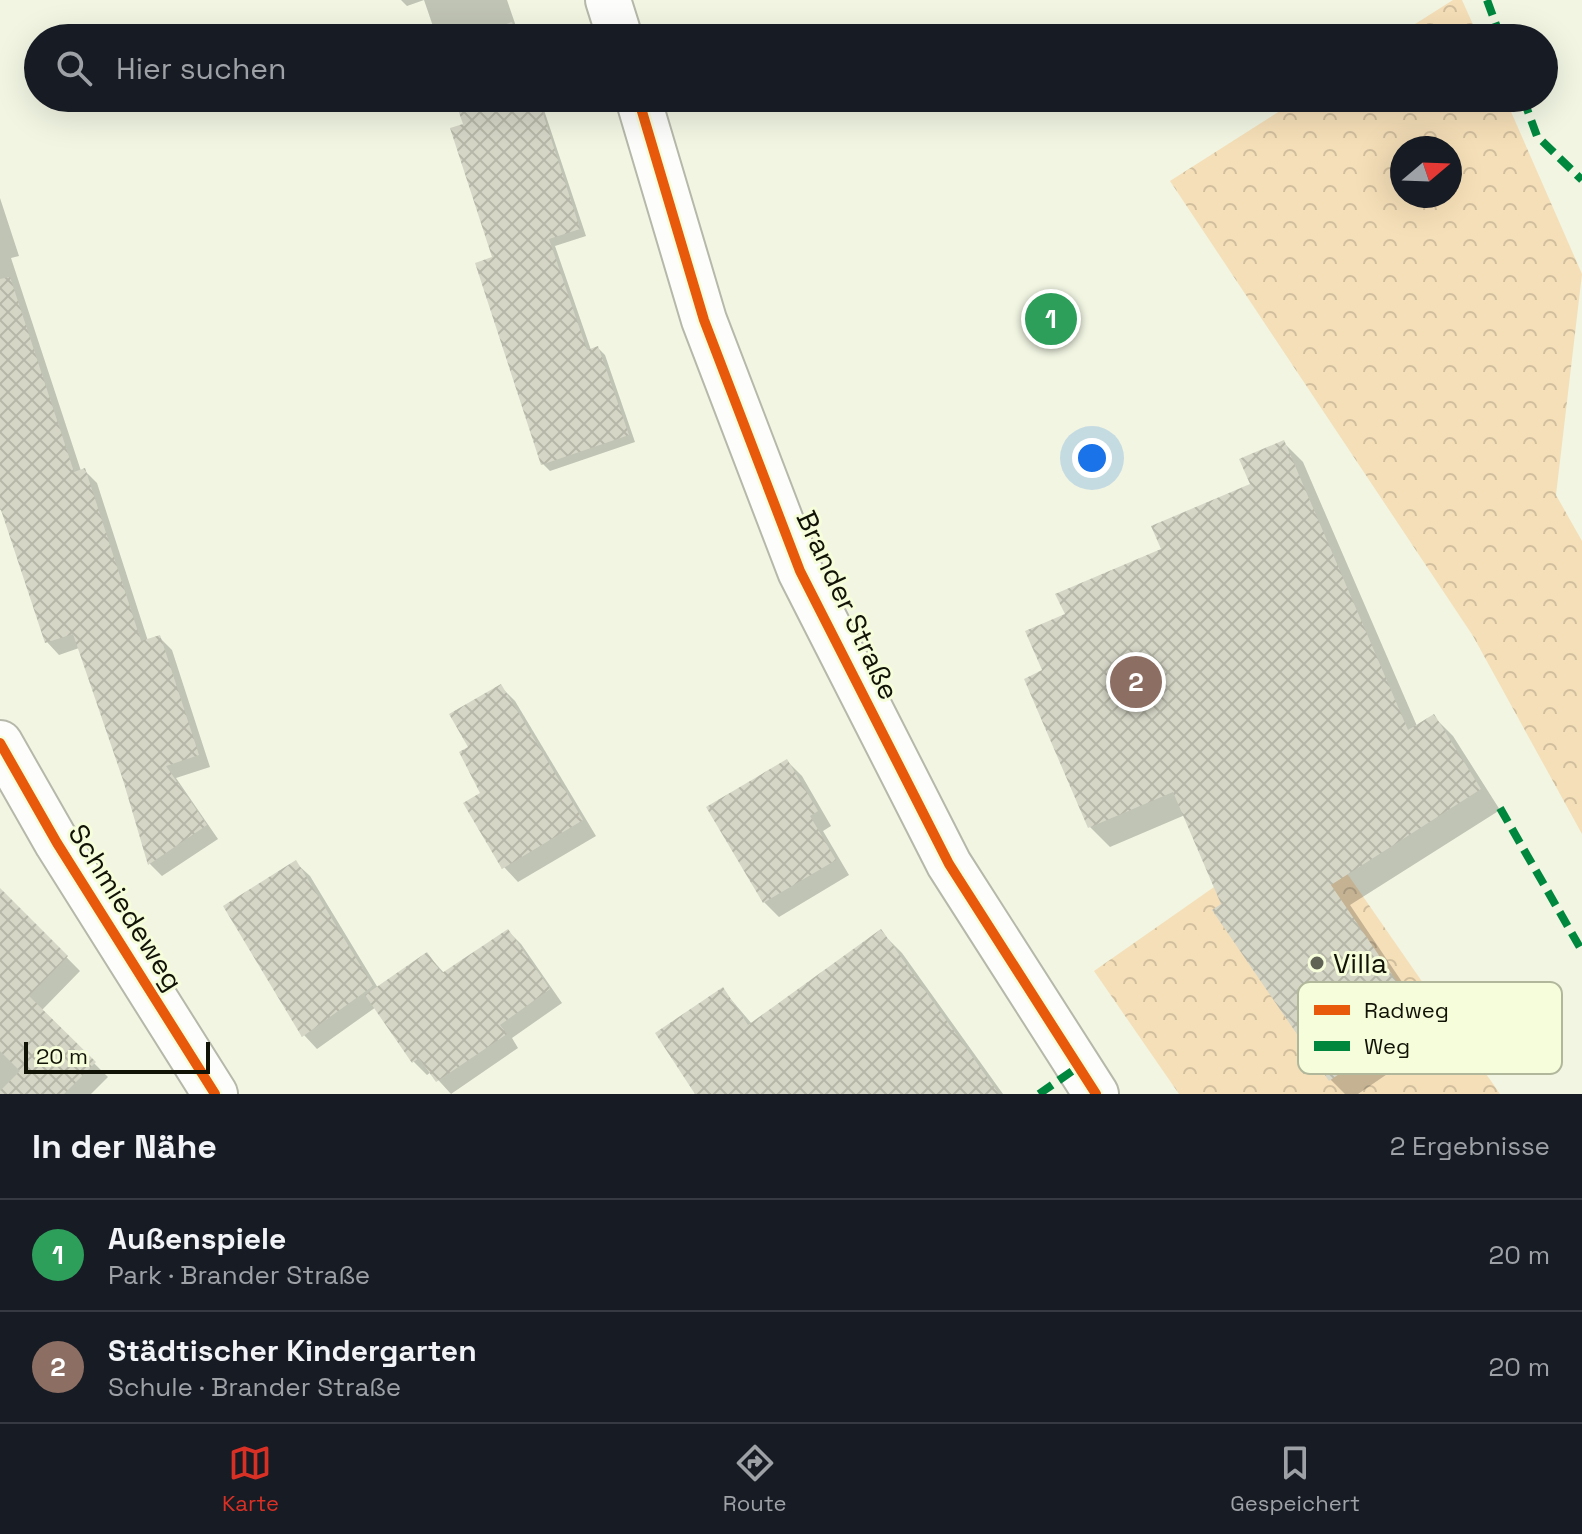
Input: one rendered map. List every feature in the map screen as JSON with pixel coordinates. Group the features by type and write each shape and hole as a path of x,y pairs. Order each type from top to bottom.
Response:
{"street":[{"path":"608,0 616,24"},
{"name":"Brander Straße","path":"642,112 704,320 800,571 949,864 1096,1094"},
{"name":"Schmiedeweg","path":"0,743 57,843 211,1092"}],"green space":[{"path":"1453,0 1462,0 1473,24 1415,24"},
{"path":"1278,112 1511,112 1582,274 1556,495 1582,541 1582,834 1473,636 1170,181"},
{"path":"1310,820 1422,982 1298,982 1298,1074 1486,1074 1500,1094 1179,1094 1094,971"}],"building":[{"path":"459,112 542,112 580,229 549,239 587,350 598,346 629,435 541,465 475,263 492,257 450,128 463,124"},
{"path":"10,277 74,472 85,468 141,641 160,635 199,755 166,766 207,825 148,865 123,780 73,634 45,643 0,507 0,279"},
{"path":"1284,440 1408,730 1434,714 1481,789 1331,885 1397,982 1298,982 1298,1036 1212,910 1221,904 1173,792 1088,828 1024,679 1042,670 1025,631 1065,614 1055,594 1161,549 1151,526 1250,484 1239,459"},
{"path":"501,684 583,820 502,869 463,803 480,793 459,752 468,747 449,714"},
{"path":"787,759 818,811 810,816 836,860 763,903 706,807"},
{"path":"296,860 373,986 302,1037 223,906"},
{"path":"0,888 68,956 29,996 96,1062 64,1094 0,1094 20,1071 0,1051"},
{"path":"508,929 550,989 500,1025 507,1034 436,1082 419,1058 412,1063 365,995 427,952 442,973"},
{"path":"881,929 999,1094 695,1094 655,1033 723,987 748,1025"},
{"path":"1324,1074 1339,1074 1329,1081"}],"marked path":[{"path":"1487,0 1496,24"},
{"path":"1528,112 1537,136 1582,180"},
{"path":"1500,808 1582,951"},
{"path":"1039,1094 1078,1067"}],"cycle path":[{"path":"642,112 704,320 800,571 949,864 1096,1094"},
{"path":"0,743 57,843 215,1094"}],"place":[{"name":"Außenspiele","path":"1051,319"},
{"name":"Städtischer Kindergarten","path":"1136,682"},
{"name":"Villa","path":"1317,963"}]}
